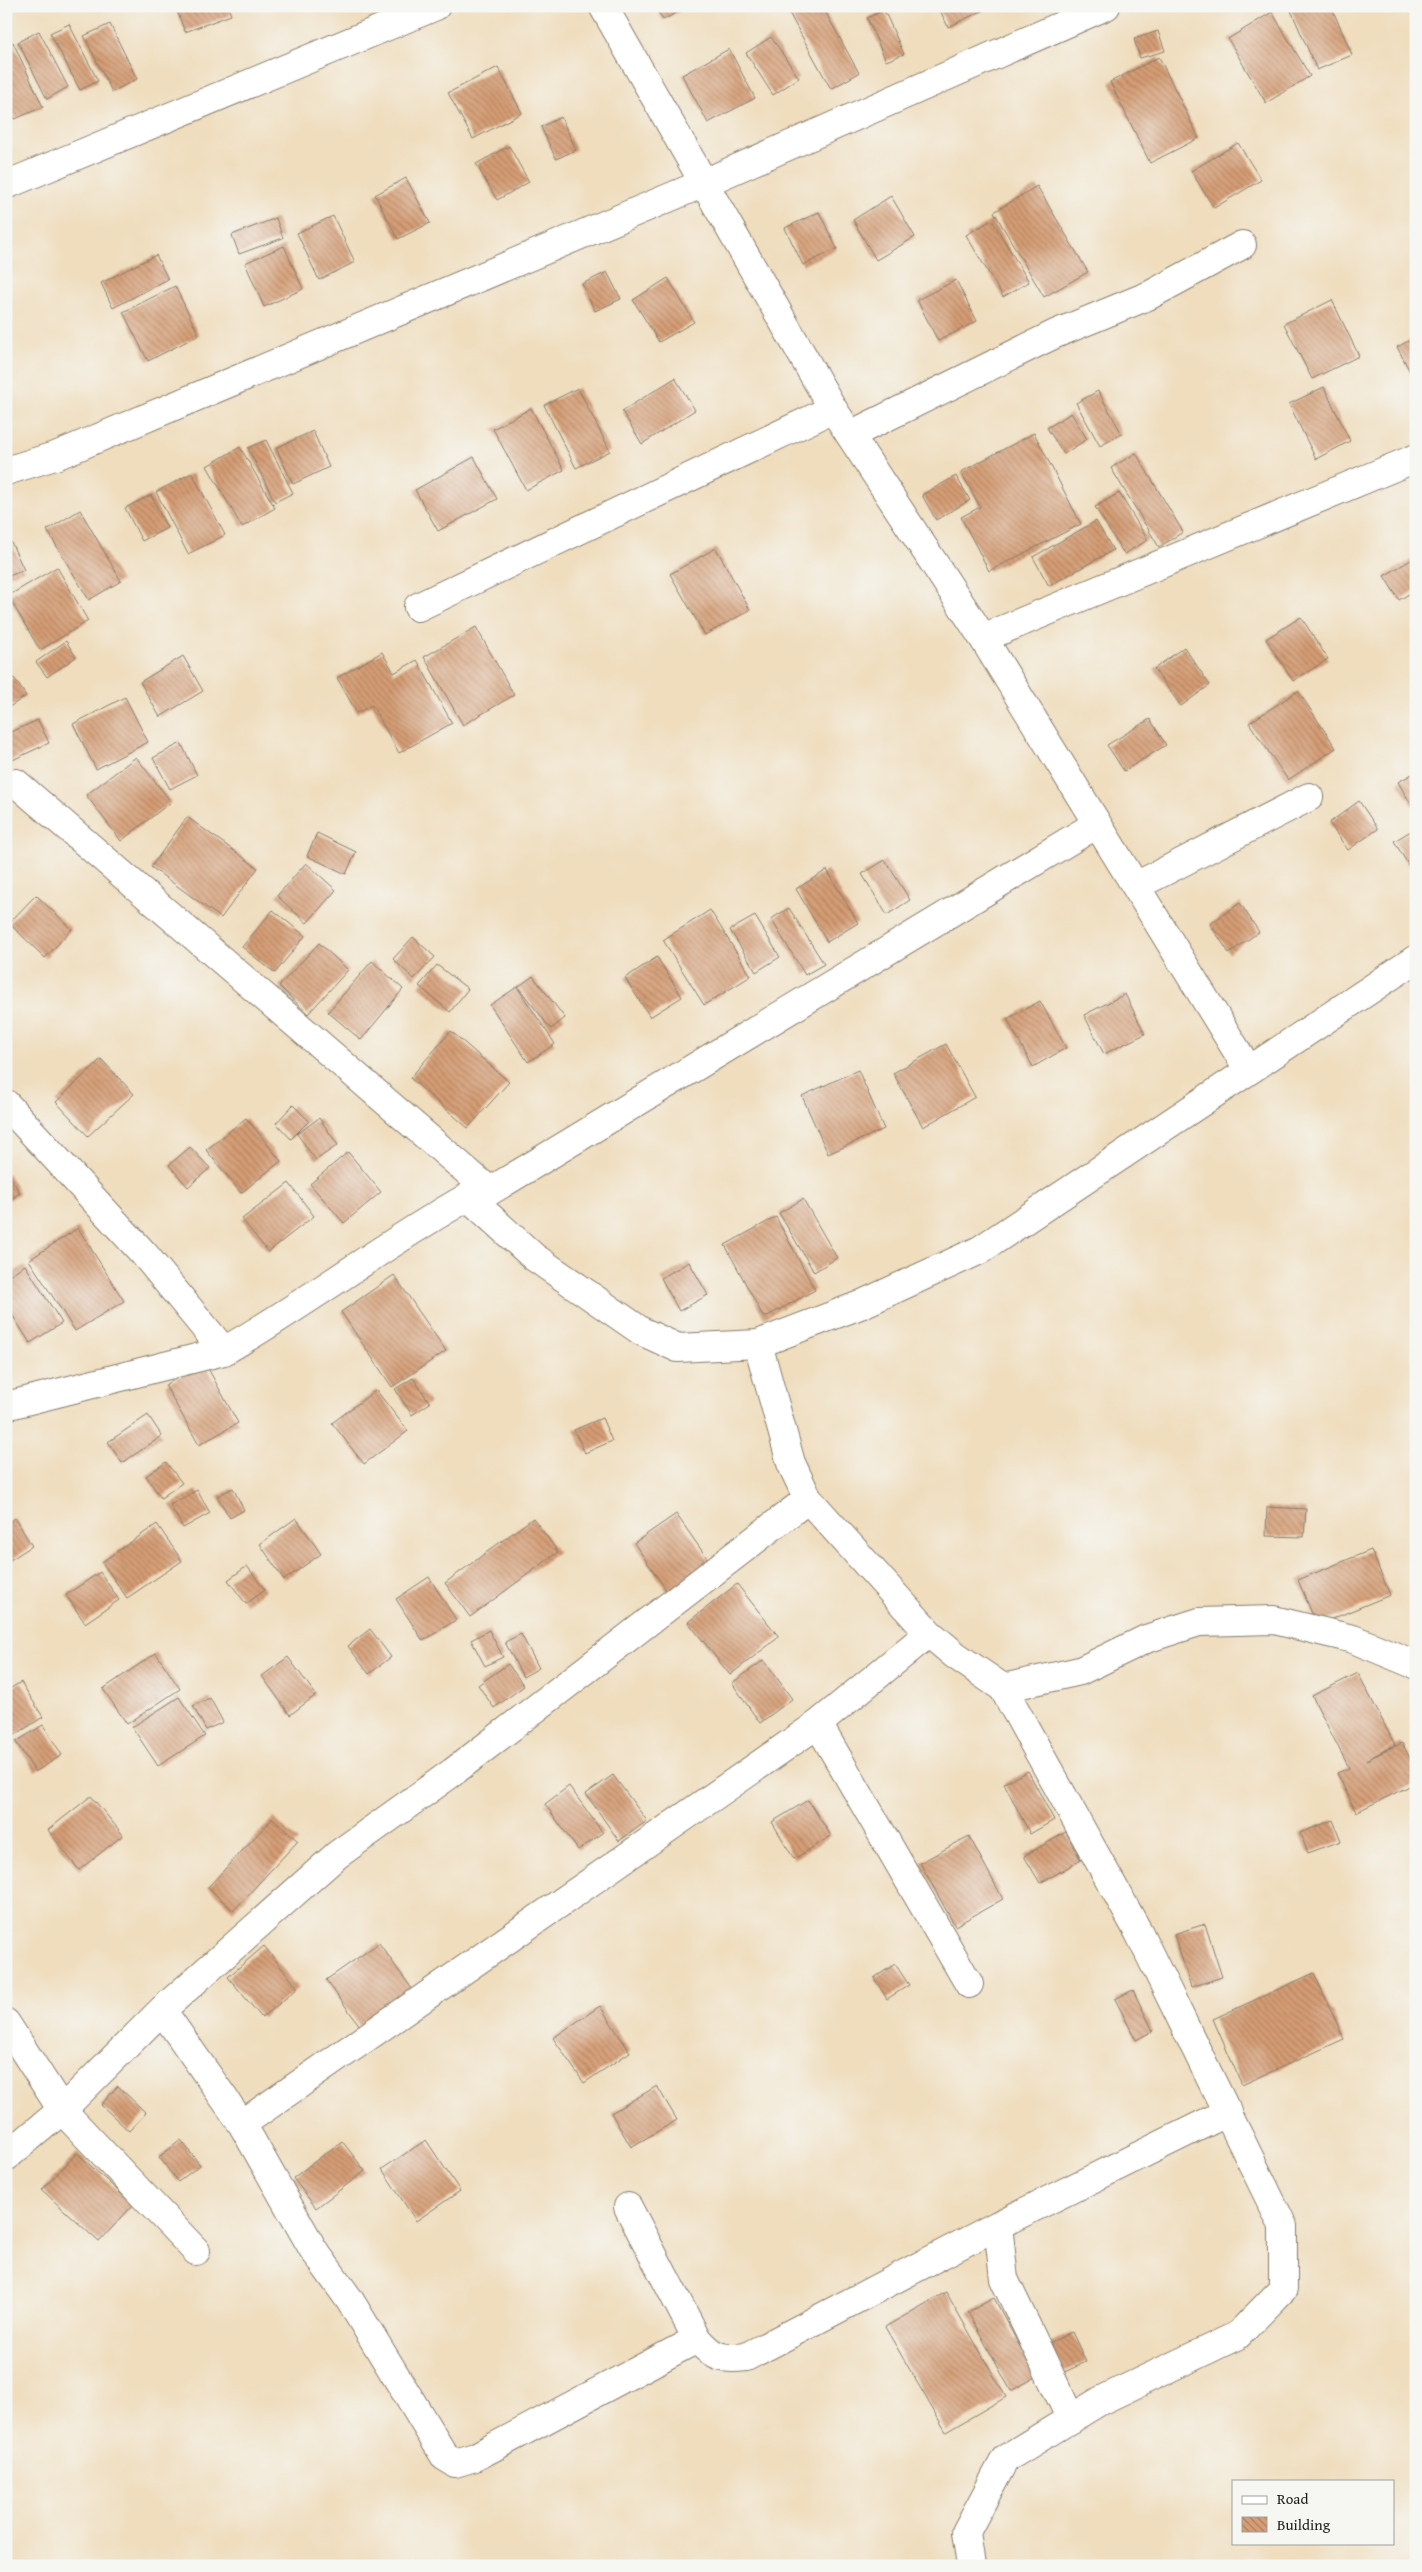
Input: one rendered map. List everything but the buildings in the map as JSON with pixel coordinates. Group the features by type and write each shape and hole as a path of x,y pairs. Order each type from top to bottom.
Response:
{"street":[{"path":"6,185 436,6"},
{"path":"603,6 833,408 983,638 1248,1069"},
{"path":"6,471 58,455 704,183 1106,6"},
{"path":"850,435 1055,334 1150,295 1242,246"},
{"path":"418,607 833,408"},
{"path":"983,638 1416,458"},
{"path":"16,783 479,1194 534,1257 641,1331 678,1348 758,1344 860,1306 980,1250 1248,1069 1416,959"},
{"path":"1136,886 1309,798"},
{"path":"6,1406 224,1351 271,1324 410,1229 479,1194 1097,824"},
{"path":"6,1104 145,1255 224,1351"},
{"path":"758,1344 791,1463 808,1499 929,1633 954,1655 1003,1688 1139,1933 1283,2226 1283,2289 1238,2335 1100,2401 1005,2458 966,2532 971,2566"},
{"path":"6,2158 62,2110 162,2010 337,1855 461,1766 808,1499"},
{"path":"1003,1688 1080,1670 1146,1638 1199,1622 1274,1620 1353,1639 1416,1665"},
{"path":"242,2124 818,1724 929,1633"},
{"path":"818,1724 969,1984"},
{"path":"162,2010 242,2124 313,2249 349,2299 445,2457 455,2463 475,2457 696,2339"},
{"path":"6,2023 62,2110 196,2251"},
{"path":"628,2207 696,2339 710,2354 728,2359 746,2357 998,2225 1228,2112"},
{"path":"998,2225 1004,2279 1071,2420"}]}
